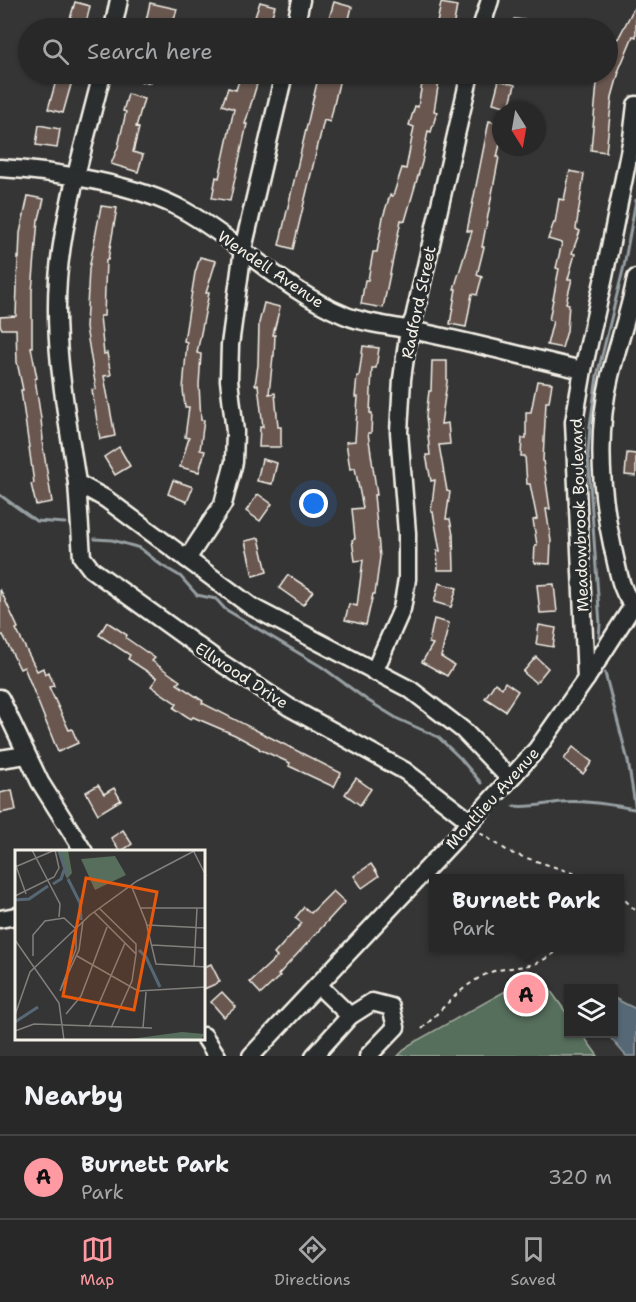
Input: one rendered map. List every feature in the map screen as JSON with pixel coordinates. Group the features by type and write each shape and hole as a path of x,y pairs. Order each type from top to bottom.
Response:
{"street":[{"path":"115,18 119,0"},
{"path":"296,18 301,0"},
{"path":"484,18 489,0"},
{"name":"Ellwood Drive","path":"100,84 62,245 57,314 60,374 77,483 82,557 91,569 166,624 289,707 405,771 471,822"},
{"path":"187,559 223,504 234,462 235,432 229,380 230,345 243,249 282,84"},
{"name":"Radford Street","path":"374,672 402,609 407,579 407,533 399,432 402,379 409,329 414,318 468,84"},
{"name":"Meadowbrook Boulevard","path":"586,678 574,422 632,138 636,105"},
{"name":"Wendell Avenue","path":"0,168 31,170 77,178 142,192 173,205 243,249 312,300 345,316 583,370"},
{"name":"Meadowbrook Boulevard","path":"635,605 621,587 607,523 602,487 601,453 602,425 610,376 633,297 636,278"},
{"path":"77,483 106,499 252,606 411,690 463,730 509,778"},
{"name":"Montlieu Avenue","path":"251,1056 471,822 537,748 635,605"},
{"path":"0,698 40,782 83,850"},
{"path":"0,759 26,755"},
{"path":"0,919 15,916"},
{"path":"318,985 351,1016"},
{"path":"314,1056 351,1016 372,1002 391,1006 396,1027 368,1056"},
{"path":"206,1039 217,1056"}],"path":[{"path":"471,822 476,830 511,853 574,874"},
{"path":"624,899 636,911"},
{"path":"422,1029 456,995 476,980 506,968 531,965 556,952"}],"green space":[{"path":"538,973 564,1009 564,1038 585,1038 598,1056 398,1056 409,1045"}],"water":[{"path":"618,1000 636,1009 636,1056 626,1056 610,1038 618,1038"}],"building":[{"path":"75,2 90,6 87,18 70,18"},
{"path":"260,2 275,6 271,18 255,18"},
{"path":"334,2 352,7 349,18 329,18"},
{"path":"150,3 177,9 174,18 147,18"},
{"path":"441,3 457,6 455,18 438,18"},
{"path":"636,4 636,37 633,36 618,72 618,39"},
{"path":"55,84 71,84 63,113 48,109"},
{"path":"238,84 257,84 245,124 247,124 230,201 212,198 216,177 219,178 234,109 222,105 228,88 236,90"},
{"path":"317,84 339,84 330,122 324,120 293,249 279,245"},
{"path":"422,84 438,84 434,111 437,112 431,132 428,131 422,162 405,221 401,220 383,308 361,304 365,280 368,280 373,252 377,252 383,217 390,195 393,196 402,168 406,169 414,127 409,125 415,106 418,107"},
{"path":"498,84 515,85 510,102 493,102"},
{"path":"597,84 616,84 606,152 591,150"},
{"path":"128,94 144,99 136,127 139,128 133,152 143,155 138,172 111,164 118,147"},
{"path":"489,121 492,122 492,156 499,157 477,275 482,277 477,295 472,294 466,327 450,324 456,289 454,289 472,231 467,231"},
{"path":"39,125 60,129 57,148 36,145"},
{"path":"570,171 584,174 576,229 580,231 572,253 575,254 568,279 572,279 566,303 569,304 567,331 562,348 547,345 553,321 549,320 562,243 548,239 555,223 559,199 564,200"},
{"path":"28,196 44,199 38,219 32,292 31,347 52,502 36,505 31,484 34,483 21,390 23,390 17,362 16,329 2,329 0,325 0,317 16,316 20,233"},
{"path":"101,206 117,208 108,260 106,260 104,316 100,316 104,354 107,353 111,375 104,376 115,436 100,439 92,390 96,389 86,327 89,269"},
{"path":"200,257 216,261 206,293 209,293 197,353 201,354 199,385 201,420 204,420 200,450 205,451 199,472 180,467 189,438 185,437 189,407 185,407 183,389 187,342 184,341 195,273"},
{"path":"264,303 280,307 273,335 275,335 274,356 269,394 275,393 278,427 281,427 281,447 259,447 260,427 263,427 258,385 255,385 259,323"},
{"path":"363,346 379,348 376,368 372,368 371,433 368,433 377,495 374,495 380,557 375,594 373,594 366,625 345,620 349,604 357,606 363,560 355,561 352,509 363,508 355,468 350,469 346,442 355,441 358,397 355,397"},
{"path":"432,361 447,361 447,382 441,424 448,423 450,444 439,445 447,491 450,492 446,519 450,519 453,535 454,570 438,570 437,551 440,551 433,512 431,512 435,480 431,481 426,455 430,455 426,416 429,391 431,391"},
{"path":"537,381 552,383 549,402 546,402 543,460 550,509 546,509 551,541 550,564 534,563 535,545 537,545 533,520 537,519 530,484 527,484 525,456 521,456 522,438 526,438 526,412 531,412"},
{"path":"119,447 130,466 115,475 104,457"},
{"path":"627,453 636,454 636,476 625,475"},
{"path":"262,459 277,463 272,484 257,481"},
{"path":"173,480 193,487 187,502 168,494"},
{"path":"258,494 272,504 260,521 246,511"},
{"path":"259,538 267,572 253,576 245,541"},
{"path":"288,575 313,591 303,605 279,588"},
{"path":"439,583 457,588 451,607 434,602"},
{"path":"554,584 557,612 540,613 537,585"},
{"path":"0,589 18,628 16,629 37,671 43,668 45,674 49,672 54,686 49,687 69,730 72,729 78,743 58,752 24,667 20,669 3,635 0,636"},
{"path":"434,619 449,623 441,657 454,665 447,676 422,662 433,644 429,643"},
{"path":"107,622 155,658 152,661 180,681 177,684 203,701 202,703 341,773 334,787 289,766 290,763 235,735 193,717 191,719 174,708 177,704 151,686 157,678 128,659 130,655 99,635"},
{"path":"539,625 556,628 553,647 536,644"},
{"path":"536,657 548,668 536,683 523,672"},
{"path":"505,682 518,691 505,711 485,698 495,683 502,688"},
{"path":"573,747 592,762 583,774 564,759"},
{"path":"356,778 371,789 360,805 345,794"},
{"path":"98,785 104,794 114,788 121,800 98,814 86,792"},
{"path":"12,790 16,810 0,813 0,793"},
{"path":"123,830 132,844 119,850 111,838"},
{"path":"371,864 379,876 362,888 354,876"},
{"path":"333,891 345,902 278,975 280,976 261,994 250,982 277,957 274,954 302,923 295,918 304,907 311,913"},
{"path":"211,964 220,982 206,988 206,966"},
{"path":"222,992 236,1007 224,1017 211,1002"}],"waterway":[{"path":"599,637 588,455 590,426 597,376 624,266 636,200"},
{"path":"0,495 36,521 65,523"},
{"path":"95,539 112,540 140,548 161,565 180,576 197,595 216,599 225,609 322,667 367,700 398,719 438,737 481,783"},
{"path":"605,673 628,761 636,811"},
{"path":"514,806 579,802 635,809"}],"place":[{"name":"Burnett Park","path":"526,994"}]}
